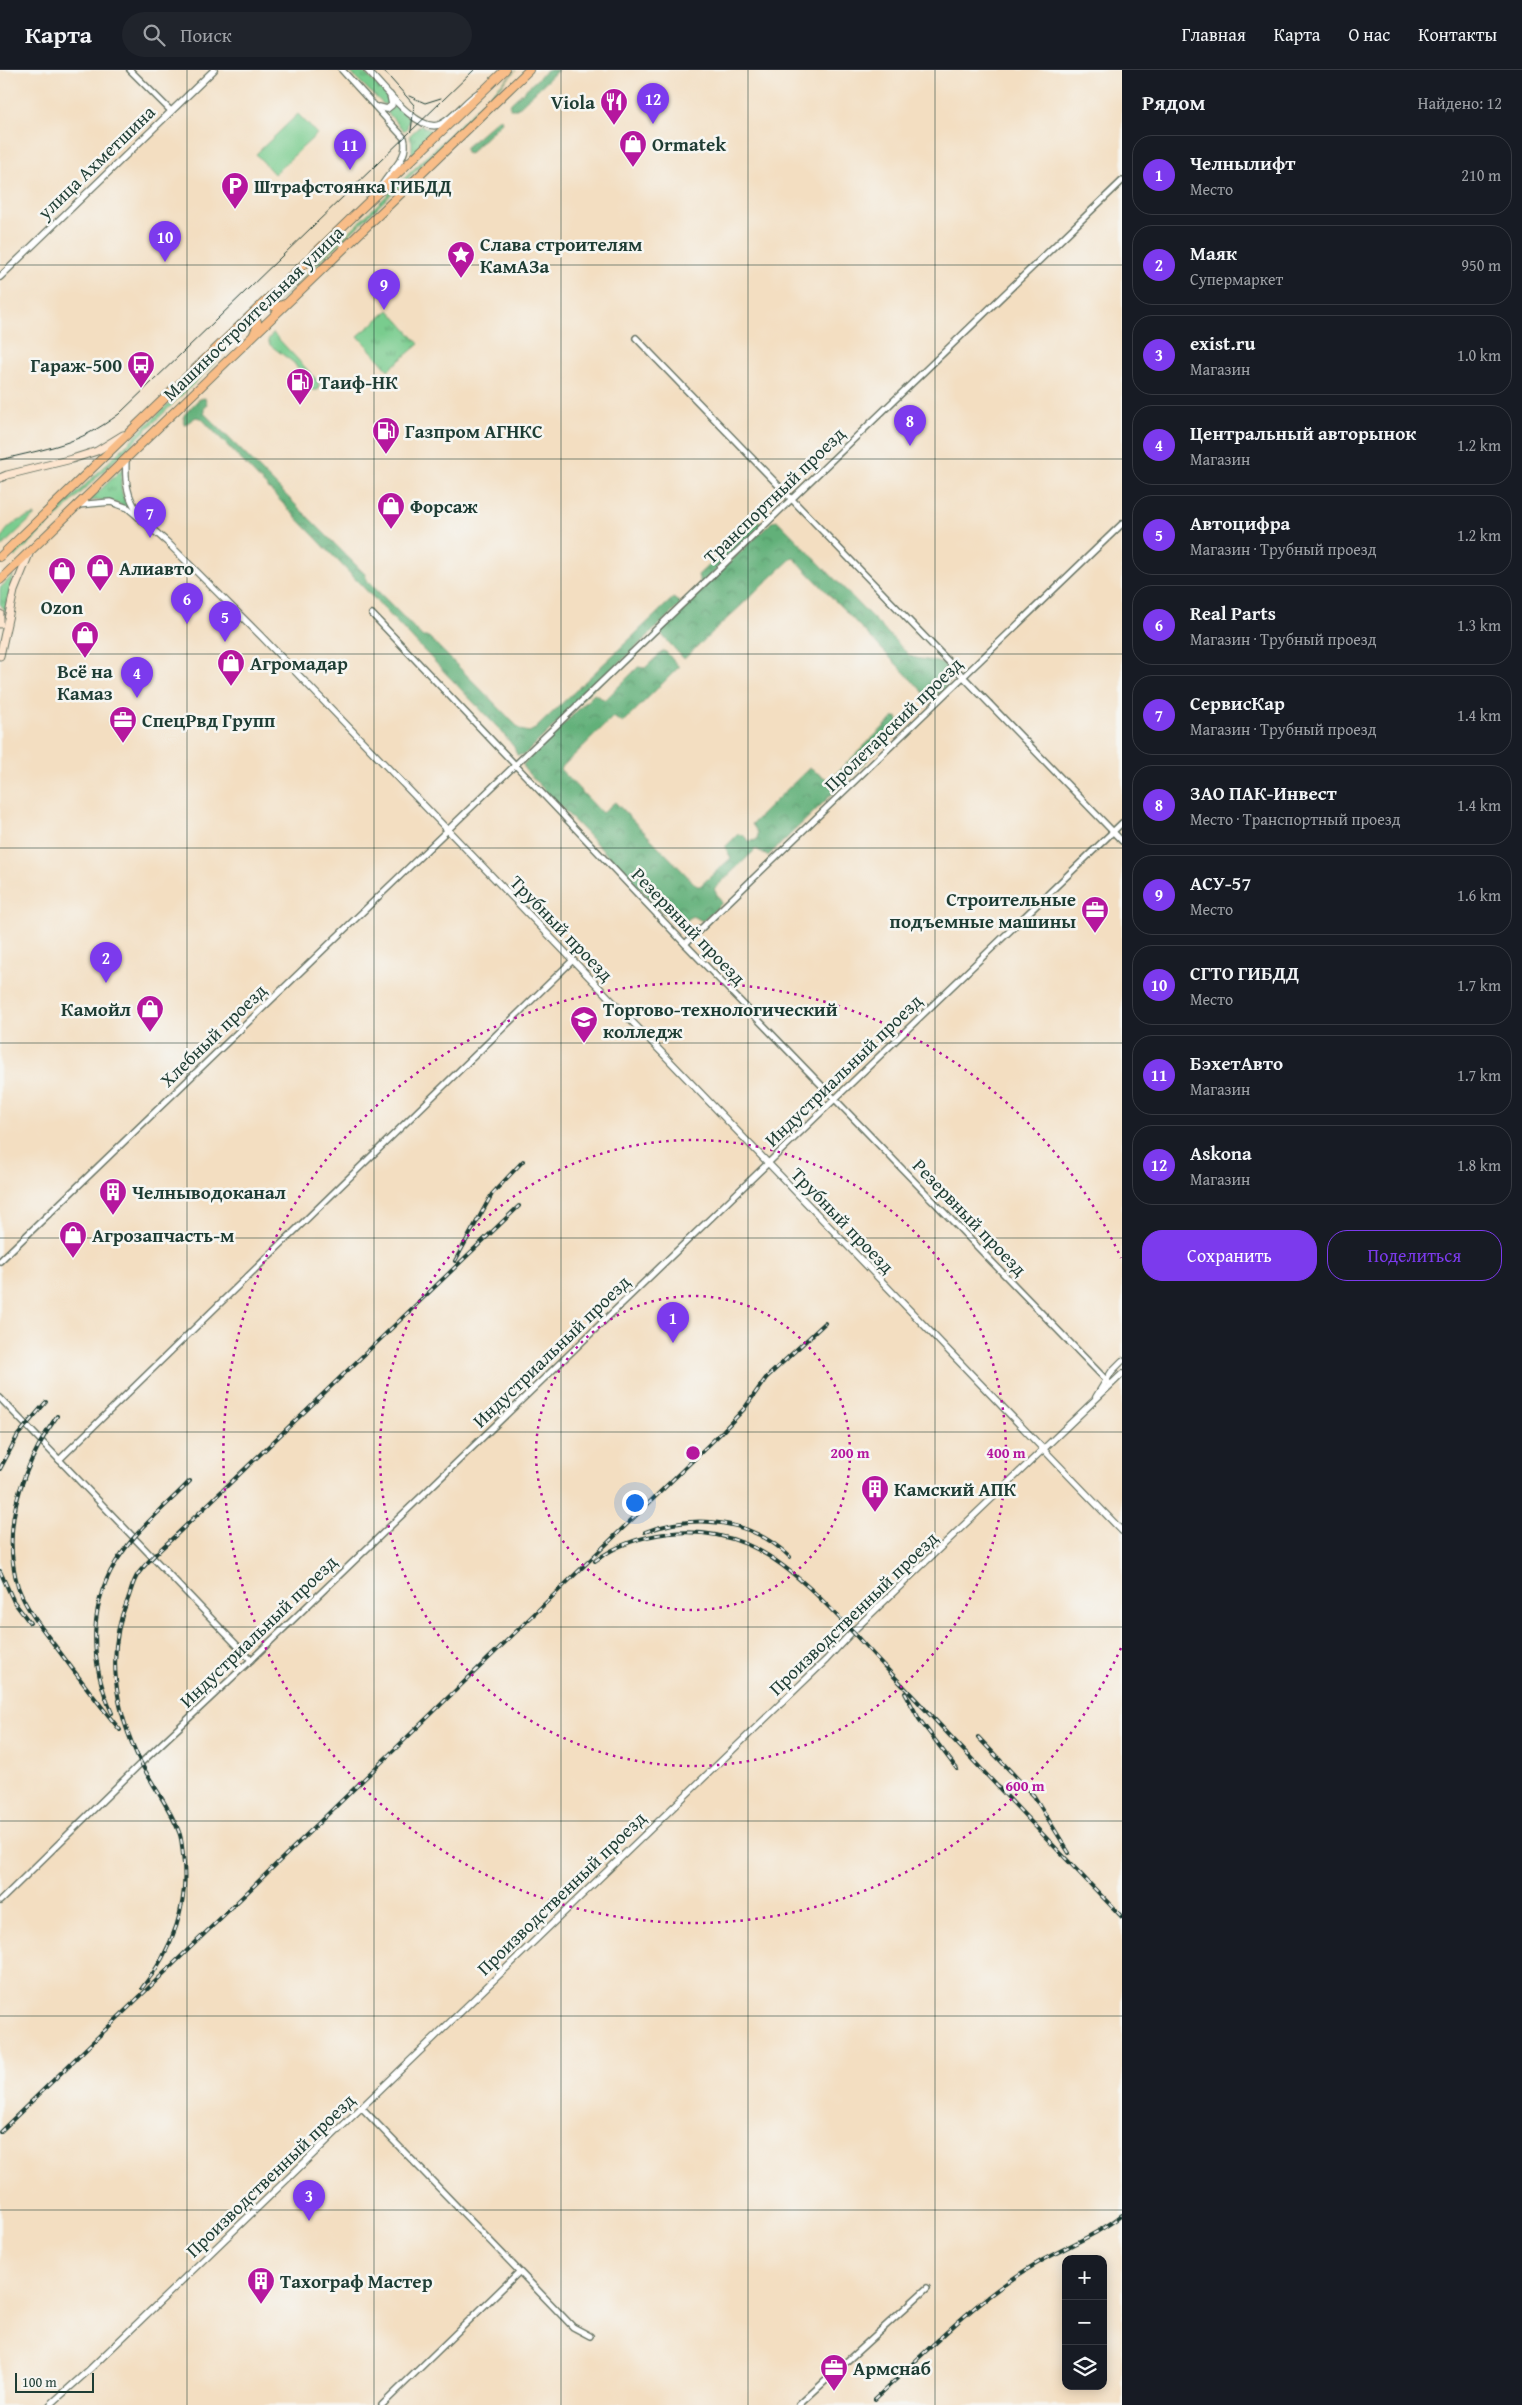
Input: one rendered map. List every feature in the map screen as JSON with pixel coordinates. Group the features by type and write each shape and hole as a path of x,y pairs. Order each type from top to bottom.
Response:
{"main road":[{"name":"Машиностроительная улица","path":"0,557 505,70"},
{"name":"Машиностроительная улица","path":"0,580 529,70"},
{"path":"276,291 272,302 273,306 277,307 288,302"},
{"path":"240,326 251,321 256,322 258,327 251,338"},
{"path":"0,478 97,450 130,432"},
{"path":"0,656 14,592 32,549"},
{"path":"0,557 13,557 11,569"},
{"path":"0,614 0,624"}],"street":[{"path":"130,70 171,111"},
{"name":"улица Ахметшина","path":"0,277 214,70"},
{"path":"342,70 400,131 405,141 404,157 387,176 379,192"},
{"path":"367,70 414,118 430,126 440,125 472,95 487,88"},
{"path":"376,106 384,109 392,106 390,94"},
{"name":"Транспортный проезд","path":"447,831 1122,181"},
{"path":"636,338 1122,841"},
{"path":"126,458 129,499 145,521"},
{"path":"77,505 110,502 128,508 145,521"},
{"name":"Трубный проезд","path":"145,521 241,616 1122,1531"},
{"name":"Пролетарский проезд","path":"685,944 1122,524"},
{"name":"Резервный проезд","path":"372,614 685,944 1111,1385"},
{"name":"Индустриальный проезд","path":"0,1901 141,1762 251,1660 1122,823"},
{"name":"Хлебный проезд","path":"0,1261 447,831"},
{"path":"59,1460 572,960"},
{"name":"Производственный проезд","path":"1093,1402 1106,1380 1122,1361"},
{"name":"Производственный проезд","path":"50,2405 361,2108 1122,1374"},
{"path":"0,1398 251,1660"},
{"path":"361,2108 573,2327 590,2336"},
{"path":"382,2405 520,2272"},
{"path":"798,2405 926,2288"}],"green space":[{"path":"348,70 362,70 390,99 390,105 383,104"},
{"path":"516,70 484,105 276,305 313,267"},
{"path":"547,70 558,70 517,109 510,109 510,104"},
{"path":"395,103 409,118 407,128 404,131 386,111 393,108"},
{"path":"298,114 317,134 274,174 256,154"},
{"path":"498,119 501,119 502,122 469,154 466,153 465,148"},
{"path":"421,125 432,131 438,131 412,156 412,142 409,136"},
{"path":"389,310 419,344 388,370 358,336"},
{"path":"273,333 315,378 319,384 318,390 312,390 294,363 270,345 268,340"},
{"path":"227,347 213,365 15,557 13,555"},
{"path":"205,398 207,404 204,408 204,413 365,574 367,580 423,637 429,637 521,730 529,732 535,729 673,598 680,605 524,755 517,755 514,747 501,731 201,418 196,417 184,425 184,415 199,399"},
{"path":"124,467 121,489 131,509 108,500 89,501"},
{"path":"35,515 1,547 7,529 23,519"},
{"path":"777,520 910,656 946,666 949,682 941,692 932,697 926,695 793,557 684,659 661,634 661,627 773,521"},
{"path":"757,521 761,522 761,526 704,582 700,582 698,575"},
{"path":"13,575 5,617 4,609 0,604 0,588"},
{"path":"663,651 679,667 623,723 613,717 560,769 602,813 615,802 697,886 700,886 731,858 725,847 738,834 743,835 749,841 757,840 758,833 752,824 809,768 829,780 893,718 897,717 900,725 899,730 768,856 756,849 714,889 722,903 703,921 692,916 680,926 676,926 525,770 523,764 594,694 605,700 638,667 645,668"}],"tram line":[{"path":"383,70 414,105 411,131"},
{"path":"0,460 76,439 90,433 119,414 474,70"},
{"path":"409,96 425,103 441,98"}],"railway":[{"path":"455,1261 492,1194 523,1161"},
{"path":"142,1988 162,1958 176,1926 184,1891 184,1873 182,1844 179,1832 171,1814 141,1763 132,1743 119,1702 115,1661 117,1640 121,1619 135,1580 155,1554 519,1206"},
{"path":"0,2132 721,1433 744,1409 766,1378 825,1323"},
{"path":"0,1469 18,1435 46,1402"},
{"path":"57,1416 34,1456 18,1497 13,1519 13,1564 18,1587 31,1613 120,1730"},
{"path":"112,1713 104,1693 96,1652 97,1611 102,1591 111,1571 129,1543 190,1481"},
{"path":"645,1532 683,1523 722,1523 758,1534 775,1544 790,1557"},
{"path":"595,1561 630,1542 668,1533 688,1532 727,1538 746,1544 765,1554 803,1582 821,1599 1122,1917"},
{"path":"0,1571 14,1602 30,1623"},
{"path":"905,1693 919,1719 957,1769"},
{"path":"978,1737 1034,1796 1069,1853"},
{"path":"875,2399 967,2314 1005,2284 1122,2215"}],"place":[{"name":"Askona","path":"653,124"},
{"name":"Viola","path":"614,126"},
{"name":"Ormatek","path":"633,168"},
{"name":"БэхетАвто","path":"350,170"},
{"name":"Штрафстоянка ГИБДД","path":"235,210"},
{"name":"СГТО ГИБДД","path":"165,262"},
{"name":"Слава строителям КамАЗа","path":"461,279"},
{"name":"АСУ-57","path":"384,310"},
{"name":"Гараж-500","path":"141,389"},
{"name":"Таиф-НК","path":"300,406"},
{"name":"ЗАО ПАК-Инвест","path":"910,446"},
{"name":"Газпром АГНКС","path":"386,455"},
{"name":"Форсаж","path":"391,530"},
{"name":"СервисКар","path":"150,538"},
{"name":"Алиавто","path":"100,592"},
{"name":"Ozon","path":"62,595"},
{"name":"Real Parts","path":"187,624"},
{"name":"Автоцифра","path":"225,642"},
{"name":"Всё на Камаз","path":"85,659"},
{"name":"Агромадар","path":"231,687"},
{"name":"Центральный авторынок","path":"137,698"},
{"name":"СпецРвд Групп","path":"123,744"},
{"name":"Строительные подъемные машины","path":"1095,934"},
{"name":"Маяк","path":"106,983"},
{"name":"Камойл","path":"150,1033"},
{"name":"Торгово-технологический колледж","path":"584,1044"},
{"name":"Челныводоканал","path":"113,1216"},
{"name":"Агрозапчасть-м","path":"73,1259"},
{"name":"Челнылифт","path":"673,1343"},
{"name":"Камский АПК","path":"875,1513"},
{"name":"exist.ru","path":"309,2221"},
{"name":"Тахограф Мастер","path":"261,2305"},
{"name":"Армснаб","path":"834,2392"}]}
